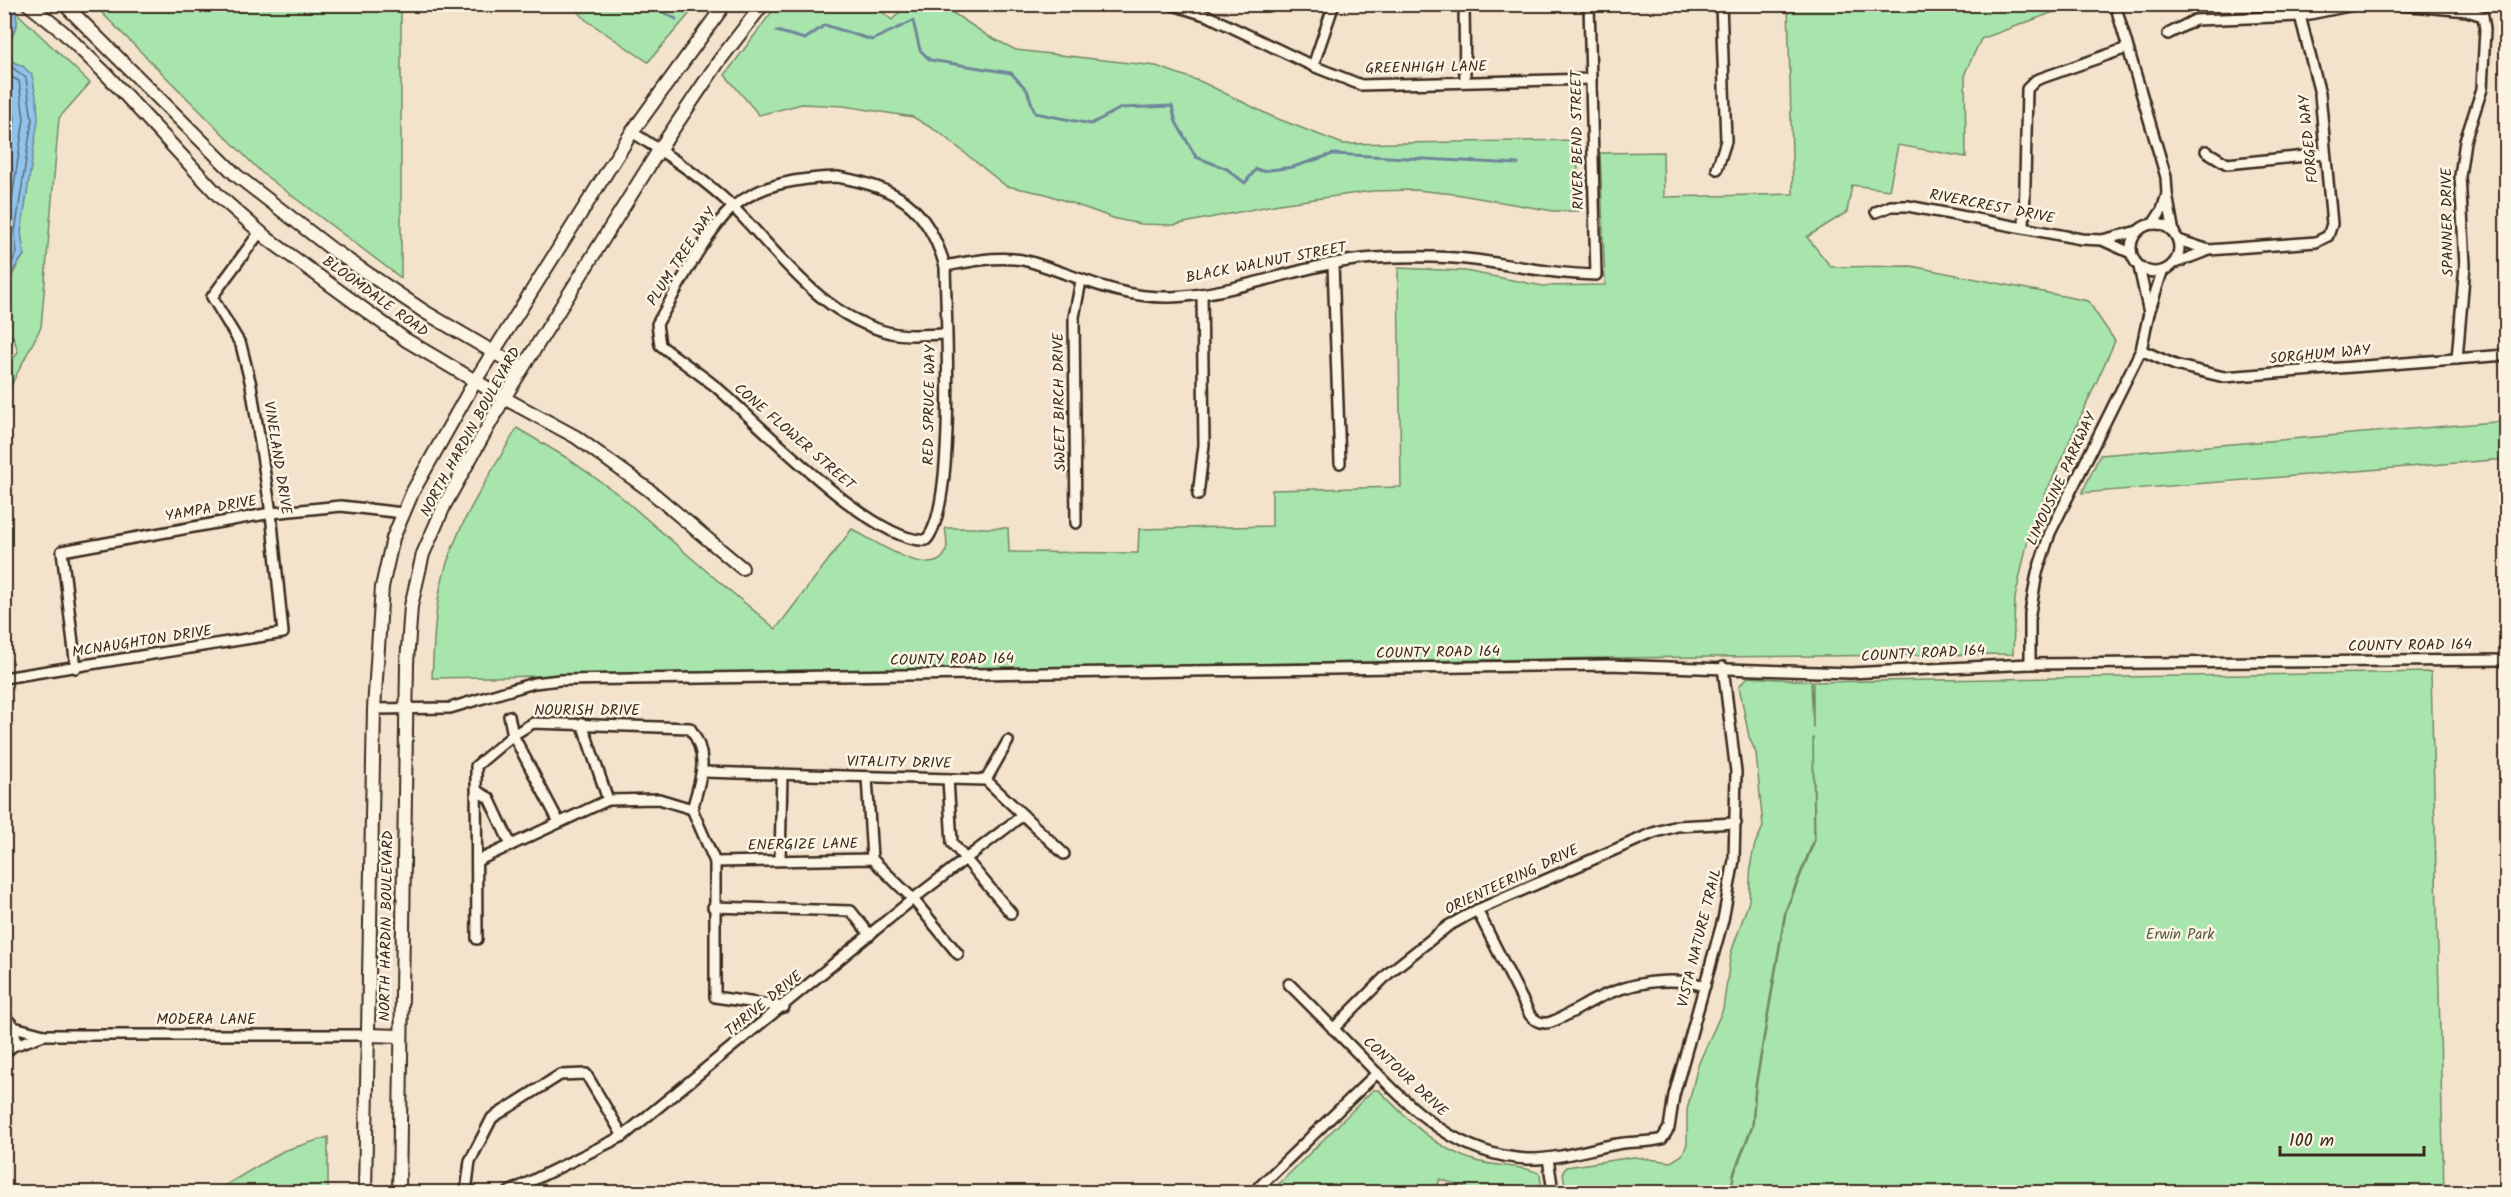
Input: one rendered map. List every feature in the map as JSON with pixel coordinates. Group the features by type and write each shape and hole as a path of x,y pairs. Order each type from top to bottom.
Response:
{"street":[{"name":"BLOOMDALE ROAD","path":"28,4 63,32 106,74 219,196 260,232 406,340 504,398 576,437 649,490 742,568"},
{"name":"BLOOMDALE ROAD","path":"64,4 236,175 333,250 425,312 522,369"},
{"name":"NORTH HARDIN BOULEVARD","path":"365,1192 374,709 382,588 393,538 413,491 493,352 632,132 725,4"},
{"name":"NORTH HARDIN BOULEVARD","path":"399,1192 406,710 411,606 423,554 445,504 504,398 659,150 719,61 763,4"},
{"path":"1313,66 1334,4"},
{"path":"1464,4 1466,81"},
{"name":"RIVER BEND STREET","path":"1589,4 1596,275"},
{"path":"1716,169 1726,141 1720,4"},
{"path":"2115,4 2166,177 2167,194 2180,248 2175,262"},
{"name":"FORGED WAY","path":"2209,250 2316,242 2328,236 2332,224 2320,94 2297,4"},
{"path":"2168,34 2194,21 2300,16 2359,4"},
{"name":"SPANNER DRIVE","path":"2390,4 2467,11 2483,16 2485,29 2482,89 2465,141 2460,176 2465,265 2457,359"},
{"name":"GREENHIGH LANE","path":"1172,5 1208,16 1313,66 1360,85 1401,86 1466,81 1591,79"},
{"path":"2024,228 2027,89 2036,80 2127,48"},
{"path":"632,132 703,180 733,207 781,262 844,314 867,326 893,333 946,334"},
{"path":"2206,151 2227,164 2325,154"},
{"name":"PLUM TREE WAY","path":"656,335 657,324 674,295 710,236 733,207 770,187 802,178 837,177 871,183 900,196 923,218 938,243 945,266"},
{"path":"2167,194 2162,210 2153,224 2138,231 2131,245 2131,253 2139,267 2154,273 2162,272 2175,262 2209,250"},
{"name":"RIVERCREST DRIVE","path":"1876,212 1892,206 1908,206 2081,239 2102,240 2138,231"},
{"path":"2153,224 2168,227 2176,236 2209,250"},
{"name":"VINELAND DRIVE","path":"260,232 212,297 241,345 253,397 271,513 283,633"},
{"name":"RIVERCREST DRIVE","path":"2102,240 2131,253"},
{"name":"BLACK WALNUT STREET","path":"945,266 1000,258 1029,262 1081,281 1135,295 1170,297 1202,294 1333,264 1372,258 1423,256 1474,260 1561,274 1596,275"},
{"path":"1333,264 1340,463"},
{"name":"RED SPRUCE WAY","path":"926,540 933,529 947,452 945,266"},
{"name":"LIMOUSINE PARKWAY","path":"2139,267 2149,314"},
{"name":"LIMOUSINE PARKWAY","path":"2030,664 2030,613 2037,573 2050,533 2141,350 2162,272"},
{"name":"SWEET BIRCH DRIVE","path":"1076,523 1074,317 1081,281"},
{"path":"1198,495 1204,445 1202,294"},
{"name":"CONE FLOWER STREET","path":"656,335 660,345 714,386 810,474 850,505 895,532 917,541 926,540"},
{"name":"SORGHUM WAY","path":"2141,350 2175,365 2224,376 2506,356"},
{"name":"YAMPA DRIVE","path":"76,668 62,551 271,513 341,506 403,513"},
{"name":"MCNAUGHTON DRIVE","path":"4,678 283,633"},
{"name":"COUNTY ROAD 164","path":"374,709 450,708 534,683 560,680 1608,665 1851,673 2030,664 2506,660"},
{"name":"VISTA NATURE TRAIL","path":"1662,1139 1669,1128 1674,1095 1732,884 1736,823 1736,772 1723,667"},
{"path":"509,716 513,735 559,822"},
{"name":"NOURISH DRIVE","path":"477,939 477,766 513,735 532,723 690,728 701,743 703,772 692,809"},
{"path":"582,723 608,800"},
{"path":"1008,741 986,780 1064,854"},
{"name":"VITALITY DRIVE","path":"703,772 986,780"},
{"path":"780,859 782,775"},
{"path":"867,777 872,859"},
{"path":"948,779 951,843 1011,912"},
{"path":"477,791 489,798 511,845"},
{"path":"477,861 608,800 659,799 692,809 715,862 713,907 715,997 784,1007"},
{"name":"THRIVE DRIVE","path":"509,1192 623,1136 784,1007 913,899 1023,815"},
{"name":"ORIENTEERING DRIVE","path":"1333,1029 1390,972 1425,942 1478,910 1653,833 1677,826 1736,823"},
{"name":"ENERGIZE LANE","path":"715,862 872,859 913,899 958,954"},
{"path":"713,907 851,911 870,935"},
{"path":"1478,910 1530,1015 1539,1022 1550,1022 1600,998 1642,984 1684,982 1704,986"},
{"name":"CONTOUR DRIVE","path":"1289,984 1414,1110 1442,1132 1467,1146 1498,1155 1527,1159 1548,1158 1629,1142 1662,1139"},
{"path":"5,1016 14,1027 13,1046"},
{"name":"MODERA LANE","path":"14,1027 44,1035 368,1035"},
{"name":"MODERA LANE","path":"4,1053 13,1046 44,1035"},
{"path":"368,1035 401,1035"},
{"path":"1254,1192 1377,1073"},
{"path":"466,1192 470,1161 492,1118 560,1075 586,1074 623,1136"},
{"path":"1548,1158 1553,1192"}],"green space":[{"path":"94,5 401,5 401,278 262,173"},
{"path":"572,5 697,5 648,62 586,20"},
{"path":"777,5 874,5 892,20 906,5 941,5 988,36 1016,50 1156,66 1202,82 1273,117 1343,144 1577,140 1579,211 1553,211 1455,194 1415,190 1372,191 1279,204 1174,225 1141,224 1116,219 1046,194 1006,186 940,133 913,117 844,106 802,104 759,115 725,75"},
{"path":"1788,5 2073,5 1981,39 1965,73 1966,157 1898,145 1889,190 1852,185 1847,212 1807,237 1831,267 1911,266 2088,301 2115,341 2031,526 2015,598 2013,654 1608,658 432,678 437,605 448,561 474,502 517,428 567,458 618,494 776,629 852,529 902,556 929,563 940,560 946,551 945,528 1008,528 1009,552 1138,553 1139,529 1272,526 1272,490 1401,487 1398,268 1465,271 1543,286 1605,285 1600,153 1663,152 1664,197 1793,194"},
{"path":"16,12 90,83 59,118 41,327 5,397 5,359 14,358 18,352 13,336 5,343 6,297 11,277 24,255 21,233 35,135 24,67 11,61 6,52 17,24"},
{"path":"2506,421 2506,459 2082,493 2100,455"},
{"name":"Erwin Park","path":"2431,672 2444,1192 1732,1192 1734,1175 1753,1126 1756,1087 1786,912 1815,840 1813,737 1814,839 1785,911 1755,1086 1752,1126 1733,1174 1731,1192 1620,1192 1619,1188 1566,1192 1563,1172 1566,1167 1634,1157 1671,1162 1682,1155 1687,1144 1687,1110 1698,1065 1723,1009 1731,953 1749,901 1751,862 1755,844 1763,827 1756,753 1749,737 1739,686 1748,677 1811,681 1813,728 1813,682"},
{"path":"1373,1090 1379,1090 1423,1132 1448,1149 1476,1161 1528,1169 1540,1174 1542,1192 1478,1192 1440,1179 1435,1192 1271,1192"},
{"path":"328,1137 328,1192 214,1192 283,1151"}],"water":[{"path":"4,5 15,5 17,24 6,52 11,61 24,67 32,75 38,120 21,233 24,255 13,270 5,294"}],"waterway":[{"path":"648,4 676,19"},
{"path":"776,31 805,39 825,25 872,40 913,21 920,50 930,60 1011,73 1027,90 1035,113 1091,124 1121,108 1172,106 1176,122 1196,157 1227,169 1245,183 1256,169 1262,171 1293,167 1333,154 1518,164"}]}
